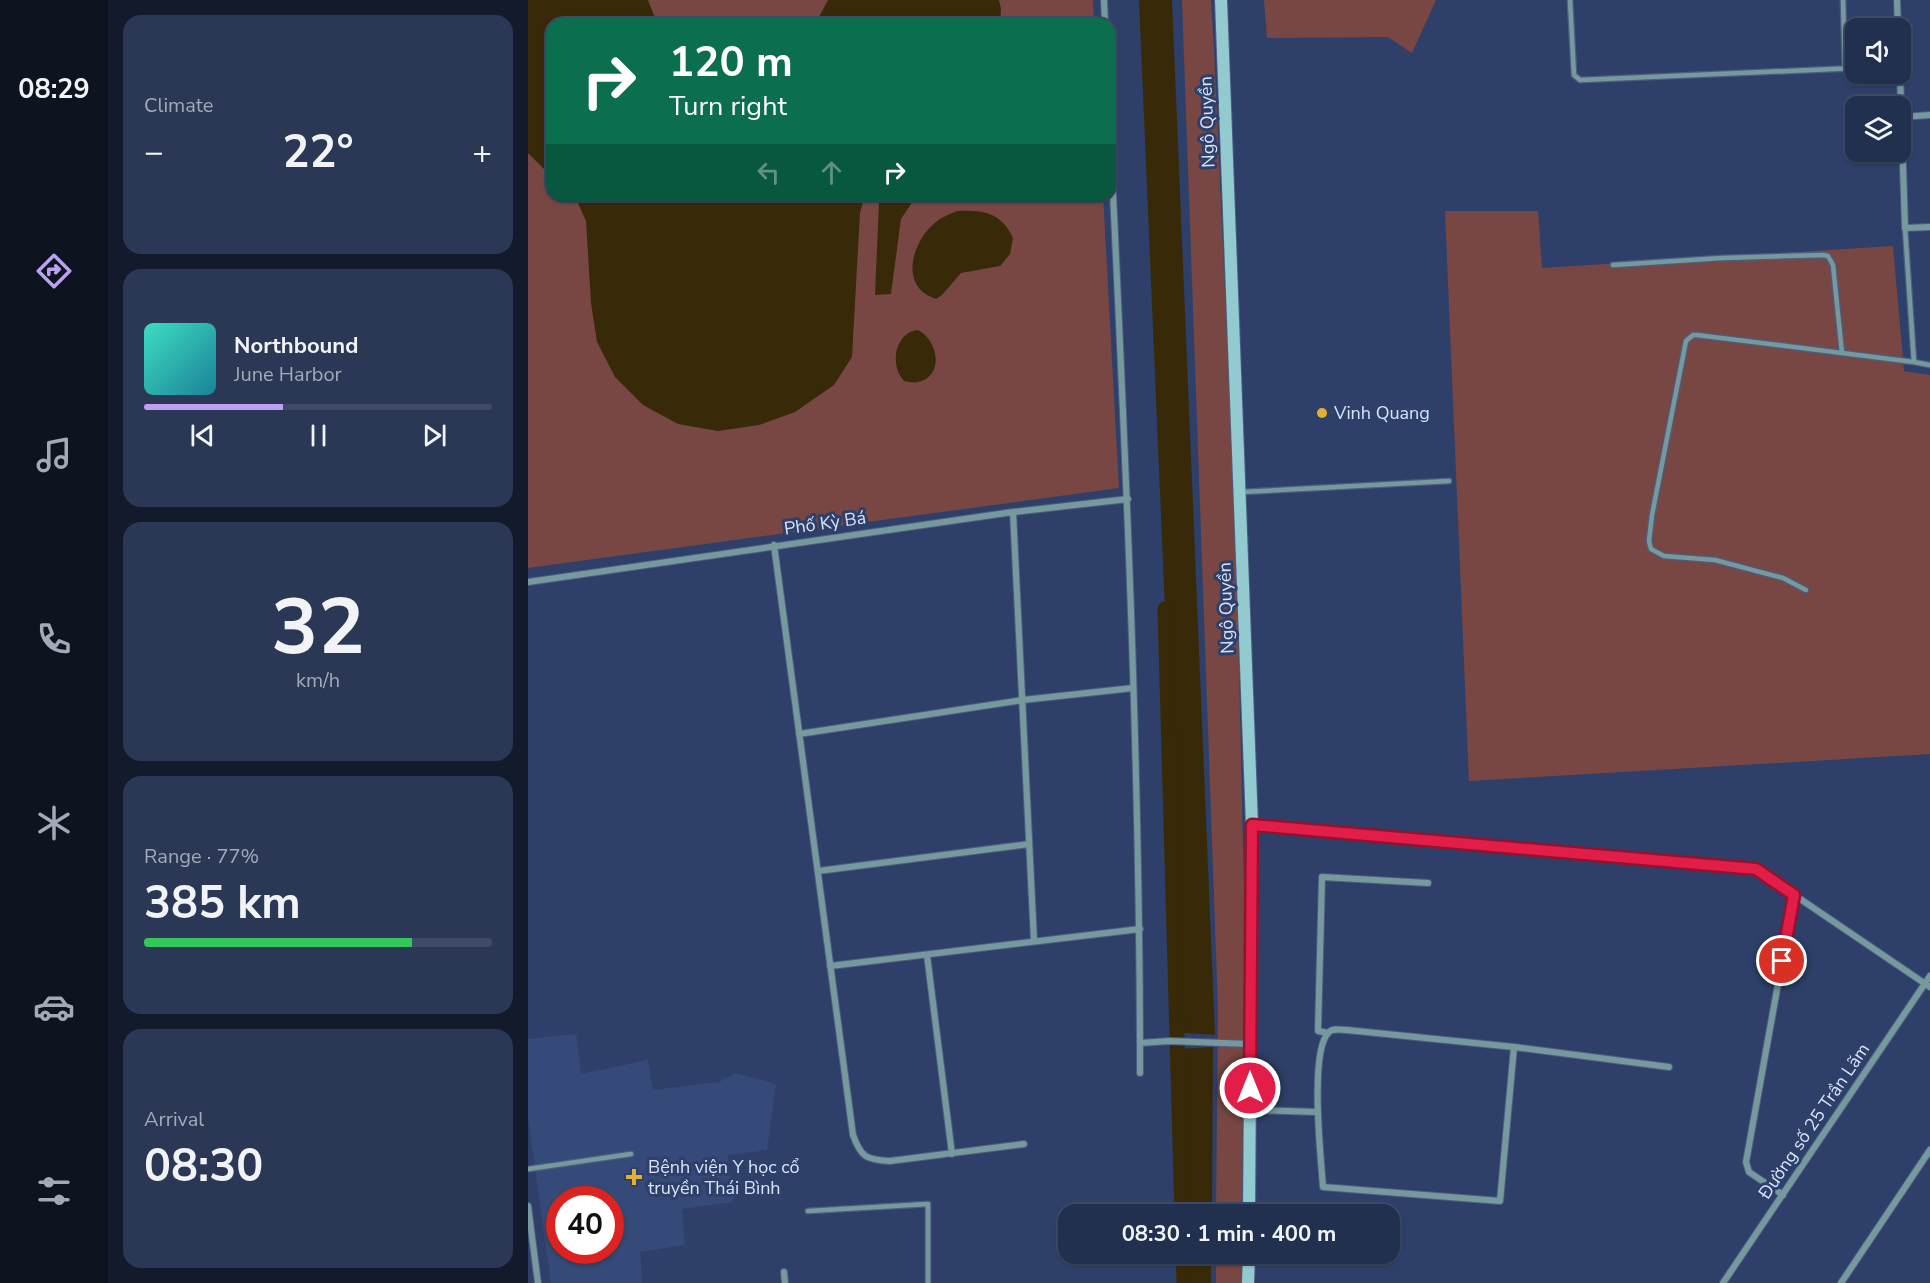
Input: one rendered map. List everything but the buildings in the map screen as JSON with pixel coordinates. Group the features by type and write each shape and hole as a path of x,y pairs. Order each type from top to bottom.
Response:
{"street":[{"path":"1104,0 1105,18"},
{"name":"Ngô Quyền","path":"1221,0 1252,825 1249,1204"},
{"path":"1897,0 1898,18"},
{"path":"1911,116 1930,115"},
{"path":"1903,162 1905,228 1930,227"},
{"path":"1113,201 1128,499 1140,929 1140,1073"},
{"name":"Phố Kỳ Bá","path":"528,582 774,545 1013,512 1128,499"},
{"path":"1013,512 1034,941"},
{"path":"774,545 853,1135 858,1147 864,1156 874,1161 890,1161 1024,1144"},
{"path":"799,734 1023,700 1133,688"},
{"path":"1252,825 1756,869 1928,985"},
{"path":"818,872 1029,844"},
{"path":"1328,1033 1318,1031 1322,877 1428,884"},
{"path":"1783,1195 1749,1172 1746,1162 1794,895"},
{"path":"830,966 1140,929"},
{"path":"927,955 952,1154"},
{"name":"Đường số 25 Trần Lãm","path":"1724,1283 1928,985 1930,976"},
{"path":"1514,1047 1500,1201 1323,1187 1317,1112 1321,1046 1328,1033 1335,1029 1514,1047 1669,1067"},
{"path":"1140,1043 1217,1041 1250,1044"},
{"path":"1250,1110 1317,1112"},
{"path":"1841,1283 1930,1150"},
{"path":"528,1206 538,1283"},
{"path":"1248,1283 1249,1264"},
{"path":"784,1272 785,1283"}],"lane":[{"path":"1570,0 1574,75 1580,80 1845,69 1843,0"},
{"path":"1905,228 1914,362"},
{"path":"1613,266 1722,258 1828,256 1833,265 1842,353"},
{"path":"1806,590 1783,578 1715,560 1664,556 1651,549 1649,541 1652,515 1684,346 1690,337 1697,335 1930,365"},
{"path":"1239,493 1449,481"},
{"path":"528,1169 631,1154"},
{"path":"808,1211 928,1204 928,1283"}],"shaded area":[{"path":"528,0 1093,0 1094,18 546,18 546,201 1103,201 1119,488 528,568"},
{"path":"528,0 648,0 655,18 546,18 546,171 528,153"},
{"path":"828,0 999,0 1001,9 1000,18 818,18"},
{"path":"1139,0 1172,0 1215,1035 1183,1033"},
{"path":"1182,0 1211,0 1214,50 1236,537 1245,935 1242,1204 1216,1204 1218,1009"},
{"path":"1264,0 1436,0 1412,53 1388,37 1267,38"},
{"path":"577,201 863,201 860,213 852,357 834,385 795,412 759,425 718,431 678,424 643,405 615,377 597,342 591,303 586,221"},
{"path":"913,201 901,219 891,294 875,295 879,202"},
{"path":"957,211 983,212 997,218 1013,238 1010,254 1000,266 961,273 936,299 924,293 917,285 913,274 915,252 928,230 936,222"},
{"path":"1445,211 1538,211 1542,268 1893,246 1904,371 1930,375 1930,754 1469,781"},
{"path":"918,330 925,335 934,349 935,366 927,378 916,382 904,381 897,367 897,351 904,337"},
{"name":"Bệnh viện Y học cổ truyền Thái Bình","path":"576,1034 581,1074 648,1060 653,1090 719,1082 735,1073 776,1084 767,1150 728,1155 733,1202 682,1209 685,1245 640,1252 642,1283 551,1283 548,1264 624,1264 624,1186 546,1186 546,1247 528,1118 528,1039"},
{"path":"1213,1047 1212,1204 1182,1204 1177,1049"},
{"path":"1183,1264 1211,1264 1211,1283 1184,1283"},
{"path":"1216,1264 1242,1264 1241,1283 1216,1283"}],"waterway":[{"path":"1165,609 1182,1204"},
{"path":"1183,1264 1184,1283"}],"place":[{"name":"Vinh Quang","path":"1322,413"},
{"name":"Bệnh viện Y học cổ truyền Thái Bình","path":"634,1177"}],"route":[{"path":"1250,1088 1252,825 1756,869 1794,895 1782,961"}]}
